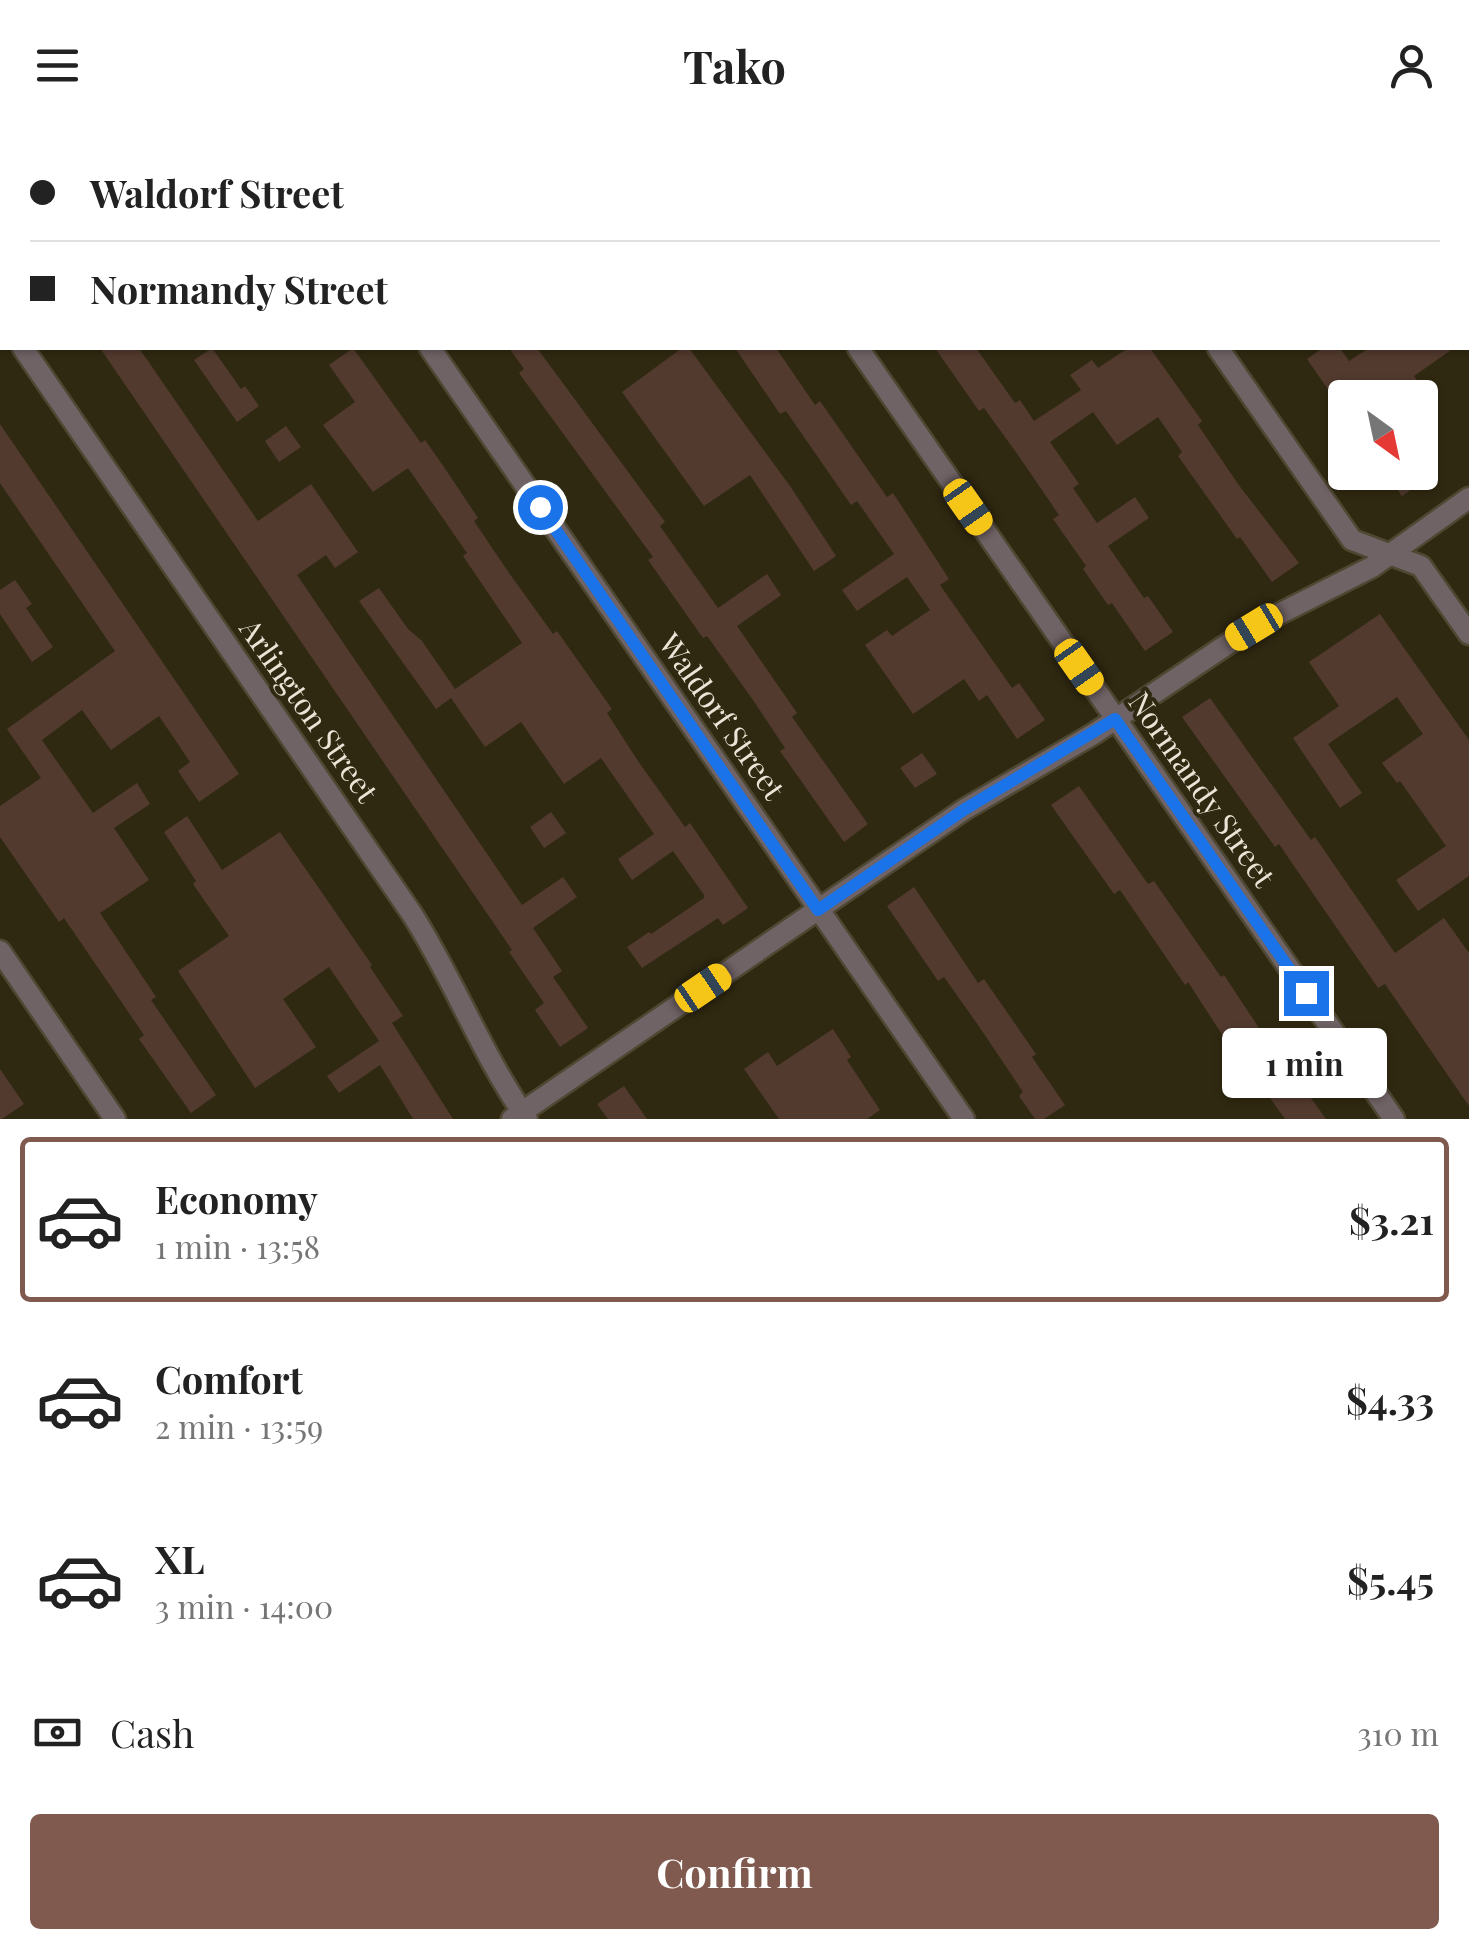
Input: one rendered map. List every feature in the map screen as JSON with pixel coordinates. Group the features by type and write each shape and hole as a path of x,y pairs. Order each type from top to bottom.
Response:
{"street":[{"name":"Arlington Street","path":"23,350 421,928 520,1117"},
{"name":"Waldorf Street","path":"431,350 964,1119"},
{"name":"Normandy Street","path":"859,350 1394,1119"},
{"path":"1219,350 1352,540 1421,566 1469,634"},
{"path":"520,1117 965,809 1115,719 1214,650 1372,567 1469,498"},
{"path":"0,951 116,1119"}],"building":[{"path":"101,350 140,350 258,521 311,484 358,552 335,568 326,555 297,575 522,905 563,877 577,897 533,928 562,971 553,977 588,1028 560,1047 535,1010 544,1003 509,952 512,950"},
{"path":"213,350 241,389 245,386 259,406 237,422 194,360"},
{"path":"354,350 421,443 425,440 478,518 474,521 507,570 553,634 557,631 612,709 607,713 638,761 685,827 690,823 748,908 723,925 718,918 642,968 627,947 704,895 673,851 632,880 618,859 654,834 601,758 564,784 521,722 485,747 451,698 436,709 359,601 379,588 455,689 522,643 463,556 467,553 408,468 373,492 323,425 355,402 329,365"},
{"path":"510,350 538,350 665,522 660,526 718,608 767,574 781,595 737,626 797,713 792,717 868,824 844,842 780,751 785,748 753,700 707,636 703,638 648,560 653,557 519,373 524,369"},
{"path":"679,350 690,350 836,556 814,571 750,475 704,506 622,392"},
{"path":"736,350 777,350 815,405 820,401 887,497 893,493 949,579 940,585 1012,688 1019,683 1045,720 1017,739 987,695 979,701 964,679 913,714 865,645 887,630 892,636 930,610 907,577 857,611 842,590 894,554 857,501 851,505 786,411 780,414"},
{"path":"936,350 977,350 1015,403 1020,400 1034,421 1081,390 1070,375 1092,360 1098,368 1125,350 1151,350 1202,421 1198,425 1238,484 1299,563 1272,582 1178,456 1182,452 1158,417 1117,445 1093,412 1050,442 1079,484 1073,488 1097,523 1135,497 1149,518 1108,546 1173,632 1145,651 1083,569 1086,566 1053,519 1059,515 1018,455 984,408 979,411"},
{"path":"1320,350 1341,350 1349,361 1366,350 1451,350 1414,376 1417,380 1328,380 1328,389 1307,359"},
{"path":"0,424 239,774 199,802 178,771 190,762 159,716 111,750 82,710 42,740 93,813 137,783 150,804 114,828 149,880 100,913 156,997 151,1000 216,1095 191,1113 139,1039 144,1035 64,918 59,922 0,837 0,806 41,778 7,729 115,651 0,483"},
{"path":"286,426 301,447 279,462 265,441"},
{"path":"15,580 32,604 26,608 53,647 32,662 0,614 0,590"},
{"path":"1380,614 1469,740 1469,876 1418,911 1396,880 1446,846 1400,781 1397,783 1382,763 1423,734 1397,697 1328,744 1362,793 1340,808 1293,738 1339,706 1309,662"},
{"path":"1210,698 1311,840 1315,837 1395,953 1444,918 1469,953 1469,1106 1385,984 1378,988 1279,844 1275,847 1182,717"},
{"path":"922,753 937,774 915,788 900,768"},
{"path":"1079,786 1148,884 1154,881 1221,977 1224,975 1288,1072 1291,1070 1326,1119 1285,1119 1257,1080 1253,1082 1188,982 1185,985 1120,890 1114,894 1051,805"},
{"path":"551,812 566,833 544,848 530,827"},
{"path":"187,816 222,870 280,832 403,1016 392,1023 453,1119 413,1119 380,1065 339,1093 327,1076 379,1041 329,967 283,999 316,1047 255,1088 178,971 229,936 164,832"},
{"path":"914,887 978,983 984,979 1036,1054 1032,1057 1065,1105 1044,1119 1035,1119 1019,1096 1023,1092 978,1025 944,977 938,981 887,906"},
{"path":"833,1029 851,1057 847,1060 880,1110 867,1119 779,1119 744,1069 768,1052 777,1066"},
{"path":"0,1069 24,1104 2,1119 0,1119"},
{"path":"624,1086 647,1119 608,1119 597,1104"}],"route":[{"path":"540,507 818,910 965,809 1115,719 1306,993"}]}
